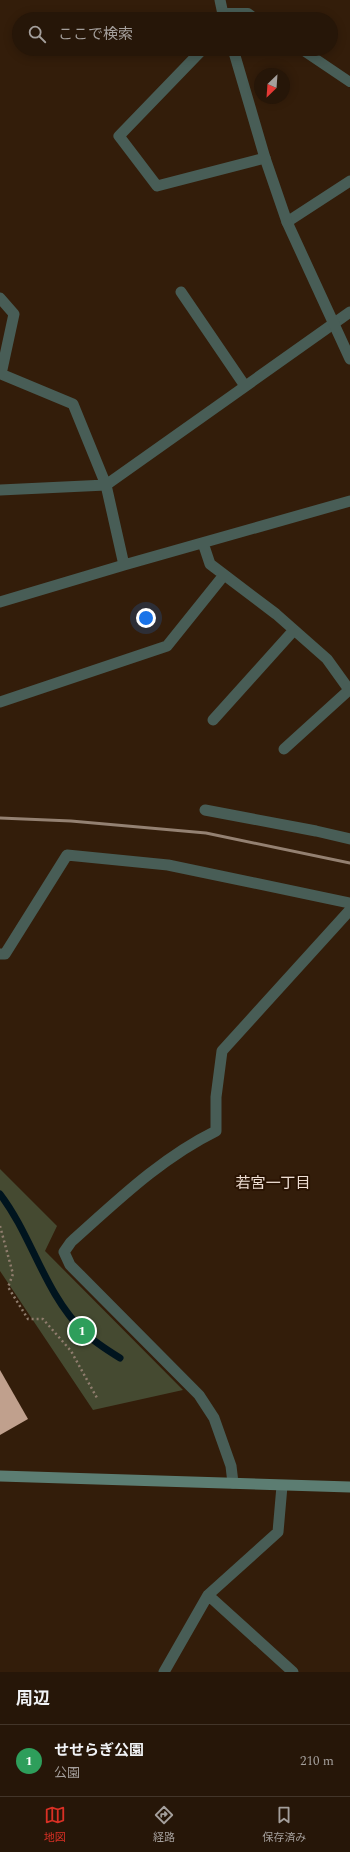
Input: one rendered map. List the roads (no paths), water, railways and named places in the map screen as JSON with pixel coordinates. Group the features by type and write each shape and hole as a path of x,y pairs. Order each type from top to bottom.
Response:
{"main road":[{"path":"0,1476 350,1487"}],"street":[{"path":"220,0 223,12"},
{"path":"196,56 119,136 157,186 265,158"},
{"path":"235,56 265,158 287,222 332,323 350,359"},
{"path":"287,222 350,181"},
{"path":"181,292 244,386"},
{"path":"0,298 14,314 1,374 73,404 106,485 124,565"},
{"path":"0,490 106,485 332,323 350,312"},
{"path":"0,602 350,501"},
{"path":"203,543 210,564 276,614 327,659 350,691 284,749"},
{"path":"0,702 167,646 224,575"},
{"path":"213,720 294,630"},
{"path":"204,810 316,830 350,839"},
{"path":"0,954 5,954 67,855 168,865 350,903"},
{"path":"233,1483 231,1466 214,1418 198,1395 70,1265 64,1252 71,1242 142,1179 194,1142 216,1131 216,1097 222,1052 350,910"},
{"path":"164,1672 208,1595 278,1532 282,1486"},
{"path":"208,1595 287,1670"}],"lane":[{"path":"311,56 350,82"}],"waterway":[{"path":"0,1194 21,1228 48,1282 70,1316 92,1339 120,1358"}],"railway":[{"path":"0,818 71,821 206,833 350,863"}],"place":[{"name":"せせらぎ公園","path":"82,1331"}],"district":[{"name":"若宮一丁目","path":"273,1183"}]}
